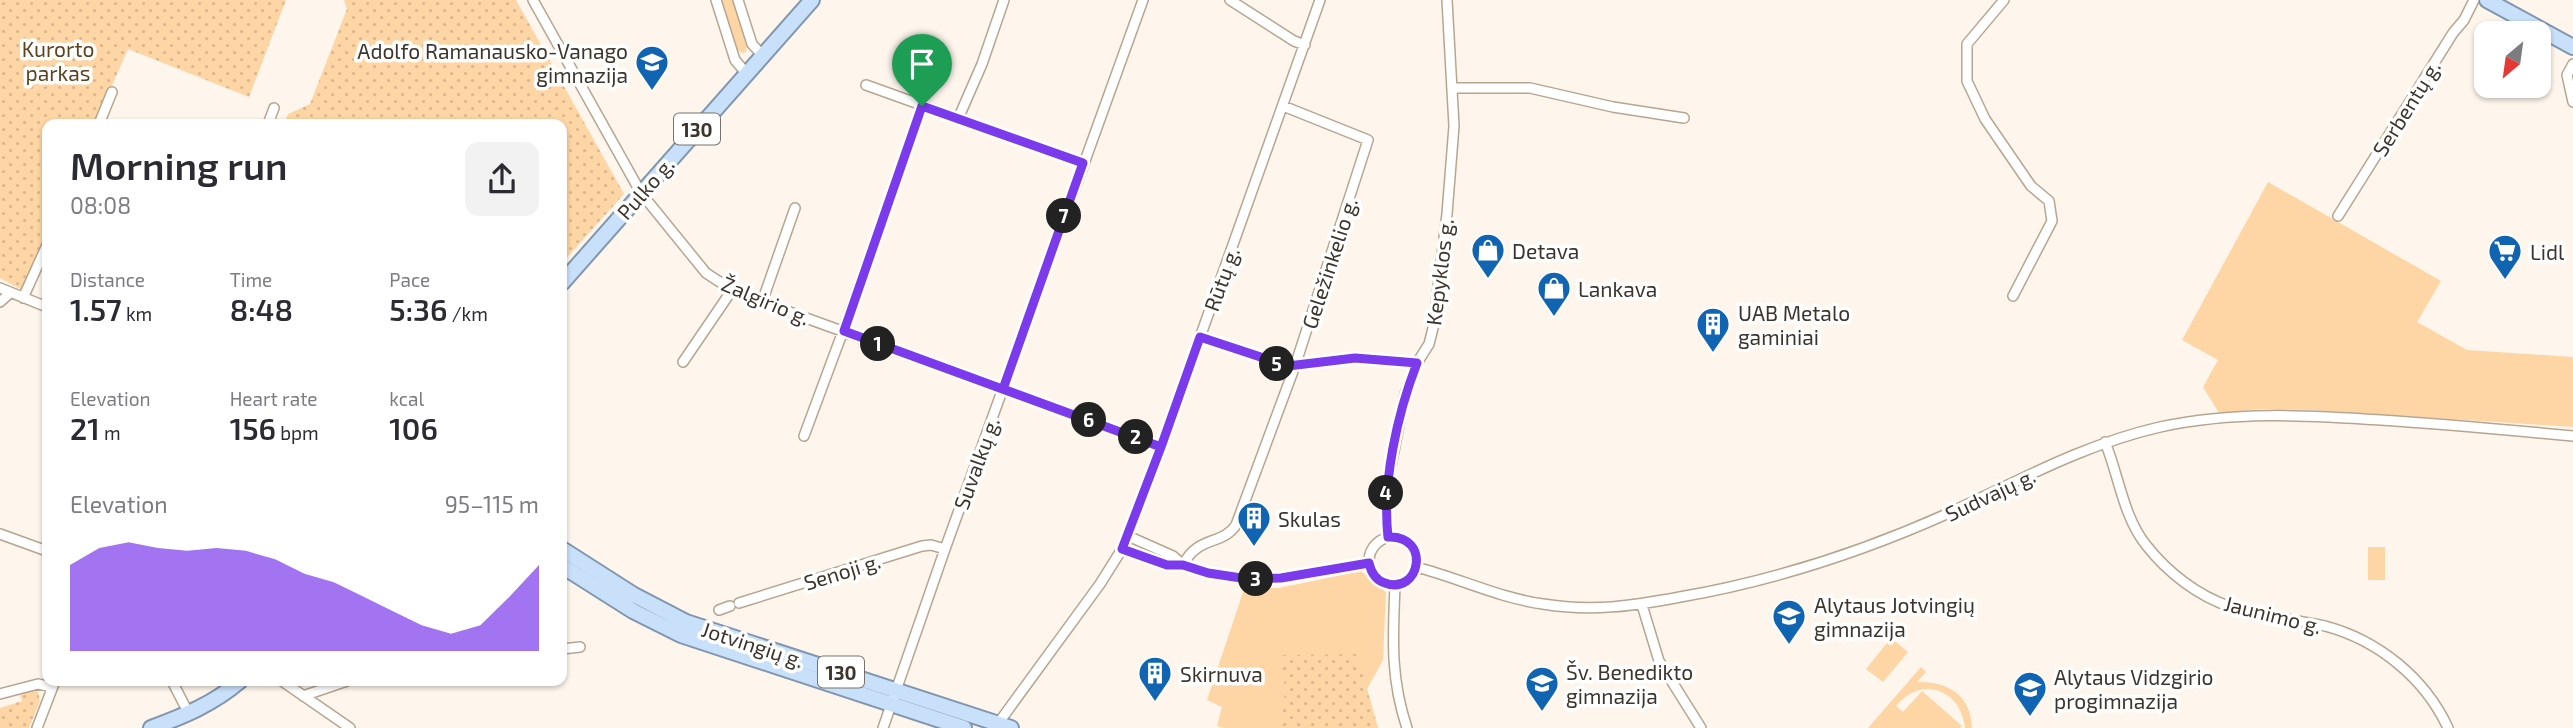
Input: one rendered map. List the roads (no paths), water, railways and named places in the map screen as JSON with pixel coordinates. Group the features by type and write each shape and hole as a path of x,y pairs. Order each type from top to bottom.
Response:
{"main road":[{"name":"Pulko g.","path":"567,277 811,0"},
{"path":"2487,0 2507,5 2573,47"},
{"name":"Jotvingių g.","path":"567,552 634,595 686,622 894,696 964,728"},
{"name":"Jotvingių g.","path":"567,569 633,611 681,635 1002,726"},
{"path":"151,728 209,704 233,686"}],"street":[{"name":"Žalgirio g.","path":"533,0 641,193 698,265 732,290 1161,447"},
{"path":"716,0 735,60 746,73"},
{"path":"738,0 752,44 762,55"},
{"path":"958,119 982,64 1004,0"},
{"name":"Suvalkų g.","path":"883,728 945,548 1143,0"},
{"path":"1230,0 1294,41 1305,45"},
{"name":"Rūtų g.","path":"1002,726 1092,595 1128,536 1320,0"},
{"name":"Kepyklos g.","path":"1388,537 1386,492 1405,394 1417,363 1429,344 1433,328 1451,166 1454,88 1447,0"},
{"path":"2004,0 1967,44 1967,81 1989,127 2031,186 2049,201 2052,221 2013,296"},
{"name":"Serbentų g.","path":"2338,216 2464,20 2474,0"},
{"path":"2573,64 2567,75 2573,102"},
{"path":"866,85 1083,163"},
{"path":"1454,88 1530,88 1613,107 1684,118"},
{"path":"101,119 112,92"},
{"path":"804,436 844,331 922,106"},
{"name":"Geležinkelio g.","path":"1183,565 1194,549 1228,533 1236,525 1295,366 1368,140 1283,106"},
{"path":"270,119 274,108"},
{"path":"762,302 795,208"},
{"path":"23,298 42,256"},
{"path":"0,288 42,305"},
{"path":"683,362 732,290"},
{"path":"0,302 10,293"},
{"path":"1200,337 1279,365 1295,366 1355,358 1417,363"},
{"name":"Sudvajų g.","path":"1416,566 1495,593 1540,604 1594,608 1642,605 1786,573 1894,537 2105,442 2187,422 2236,416 2291,415 2573,436"},
{"name":"Jaunimo g.","path":"2105,442 2138,535 2161,562 2183,581 2230,607 2324,626 2365,642 2414,677 2434,702 2448,728"},
{"path":"0,534 42,549"},
{"path":"1128,536 1173,556 1183,565"},
{"path":"1388,537 1402,538 1416,553 1416,566 1411,577 1395,585 1377,579 1369,563 1372,549 1388,537"},
{"name":"Senoji g.","path":"719,610 922,546 945,548"},
{"path":"1122,549 1167,565 1183,565 1219,575 1265,579 1369,563"},
{"path":"1395,585 1392,663 1406,728"},
{"path":"1642,605 1659,661 1701,728"},
{"path":"567,648 580,647"},
{"path":"0,694 42,684"},
{"path":"37,728 53,686"},
{"path":"175,686 189,714"},
{"path":"289,686 350,728"},
{"path":"303,696 332,686"}],"place":[{"name":"Adolfo Ramanausko-Vanago gimnazija","path":"652,92"},
{"name":"Detava","path":"1488,280"},
{"name":"Lidl","path":"2505,281"},
{"name":"Lankava","path":"1554,318"},
{"name":"UAB Metalo gaminiai","path":"1713,354"},
{"name":"Skulas","path":"1254,548"},
{"name":"Alytaus Jotvingių gimnazija","path":"1789,646"},
{"name":"Skirnuva","path":"1155,703"},
{"name":"Šv. Benedikto gimnazija","path":"1542,713"},
{"name":"Alytaus Vidzgirio progimnazija","path":"2030,718"}],"park label":[{"name":"Kurorto parkas","path":"58,60"}]}
